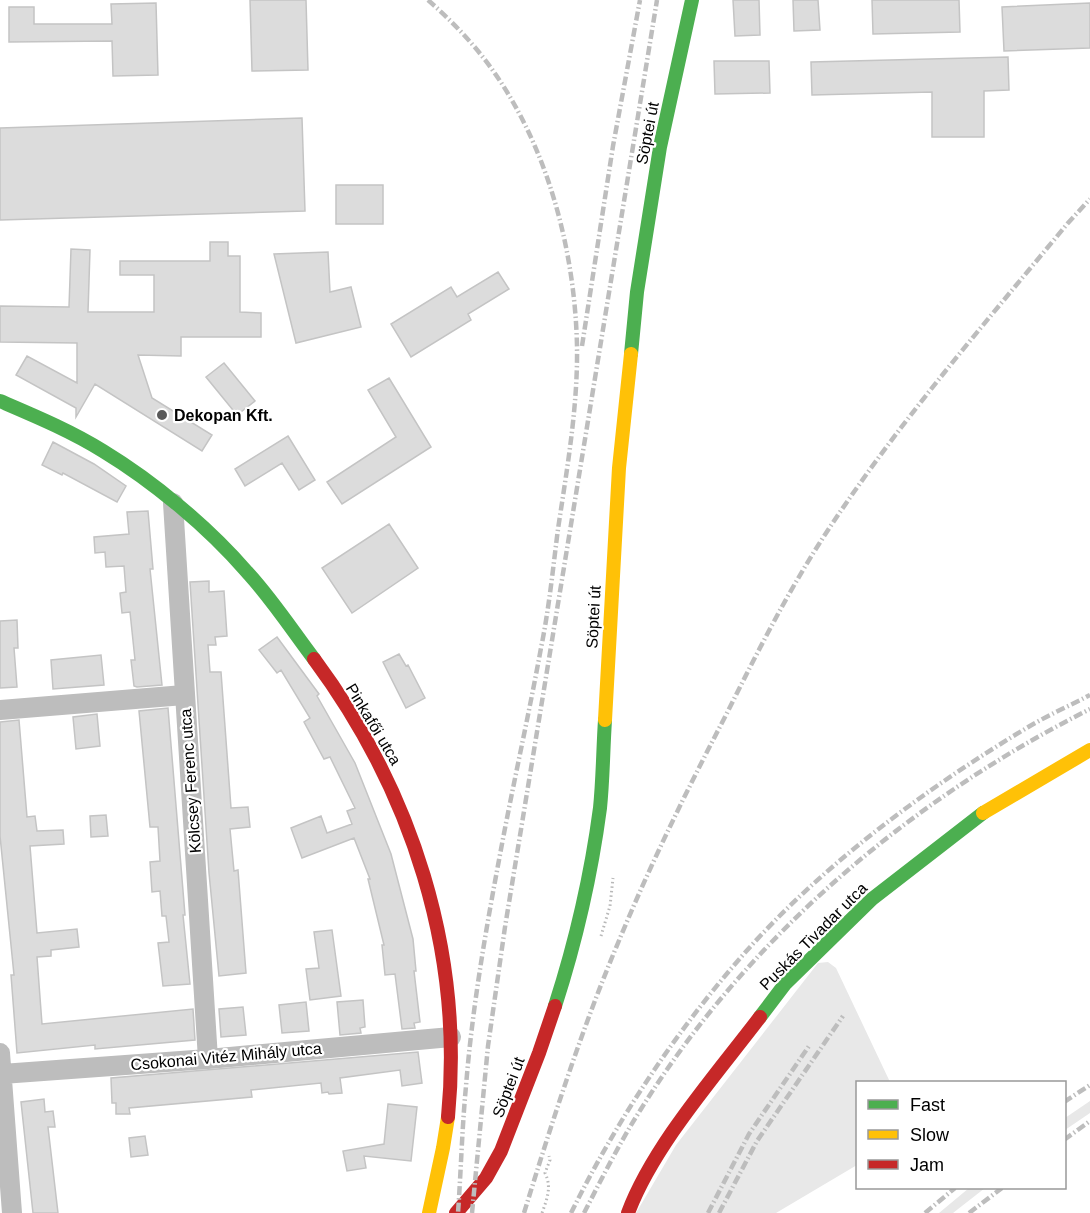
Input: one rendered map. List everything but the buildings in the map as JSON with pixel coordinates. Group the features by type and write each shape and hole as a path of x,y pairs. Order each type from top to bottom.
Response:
{"street":[{"name":"Söptei út","path":"456,1213 486,1178 501,1151 567,969 589,880 600,806 619,468 636,292 660,147 692,0"},
{"name":"Pinkafői utca","path":"0,401 92,444 131,470 173,503 241,566 304,645 343,700 390,783 405,816 433,907 449,1002 450,1082 444,1142 429,1213"},
{"name":"Kölcsey Ferenc utca","path":"173,503 208,1059"},
{"path":"0,710 184,695"},
{"name":"Puskás Tivadar utca","path":"628,1213 652,1165 684,1117 785,984 872,899 945,840 973,819 1090,750"},
{"name":"Csokonai Vitéz Mihály utca","path":"2,1074 208,1059 451,1037"},
{"path":"0,1053 12,1213"}],"path":[{"path":"542,1213 549,1189 549,1180 545,1173 550,1160 549,1156"}],"shaded area":[{"path":"828,962 836,968 890,1081 856,1081 856,1166 776,1213 636,1213 676,1145 818,963"},
{"path":"1090,1101 1090,1113 1066,1129 1066,1117"},
{"path":"968,1189 984,1189 953,1213 939,1213"}],"railway":[{"path":"428,0 464,35 489,65 515,105 531,137 556,204 564,240 571,275 577,346 576,391 571,438 546,618 509,807 475,1001 465,1102 458,1213"},
{"path":"582,346 613,146 640,0"},
{"path":"472,1213 488,1046 505,927 657,0"},
{"path":"524,1213 579,1043 630,914 683,800 782,607 819,544 876,461 938,380 1090,199"},
{"path":"571,1213 627,1111 670,1047 717,986 772,923 839,861 912,804 987,752 1049,715 1090,695"},
{"path":"584,1213 633,1122 684,1046 731,987 783,931 838,879 897,830 959,786 1023,745 1090,709"},
{"path":"719,1213 757,1141 843,1016"},
{"path":"708,1213 749,1134 809,1046"},
{"path":"1066,1101 1090,1085"},
{"path":"1066,1139 1090,1121"},
{"path":"925,1213 954,1189"},
{"path":"969,1213 1001,1189"}],"traffic: fast":[{"path":"631,354 637,292 660,147 692,0"},
{"path":"0,401 53,424 91,444 122,463 180,506 215,538 256,582 314,659"},
{"path":"555,1006 570,957 592,858 600,808 605,720"},
{"path":"760,1017 785,984 872,899 983,813"}],"traffic: slow":[{"path":"605,720 619,468 631,354"},
{"path":"983,813 1090,750"},
{"path":"429,1213 448,1117"}],"traffic: jam":[{"path":"314,659 349,710 379,763 404,818 424,876 438,934 448,994 451,1055 448,1117"},
{"path":"456,1213 486,1178 501,1151 555,1006"},
{"path":"628,1213 653,1162 669,1137 760,1017"}],"place":[{"name":"Dekopan Kft.","path":"162,415"}]}
